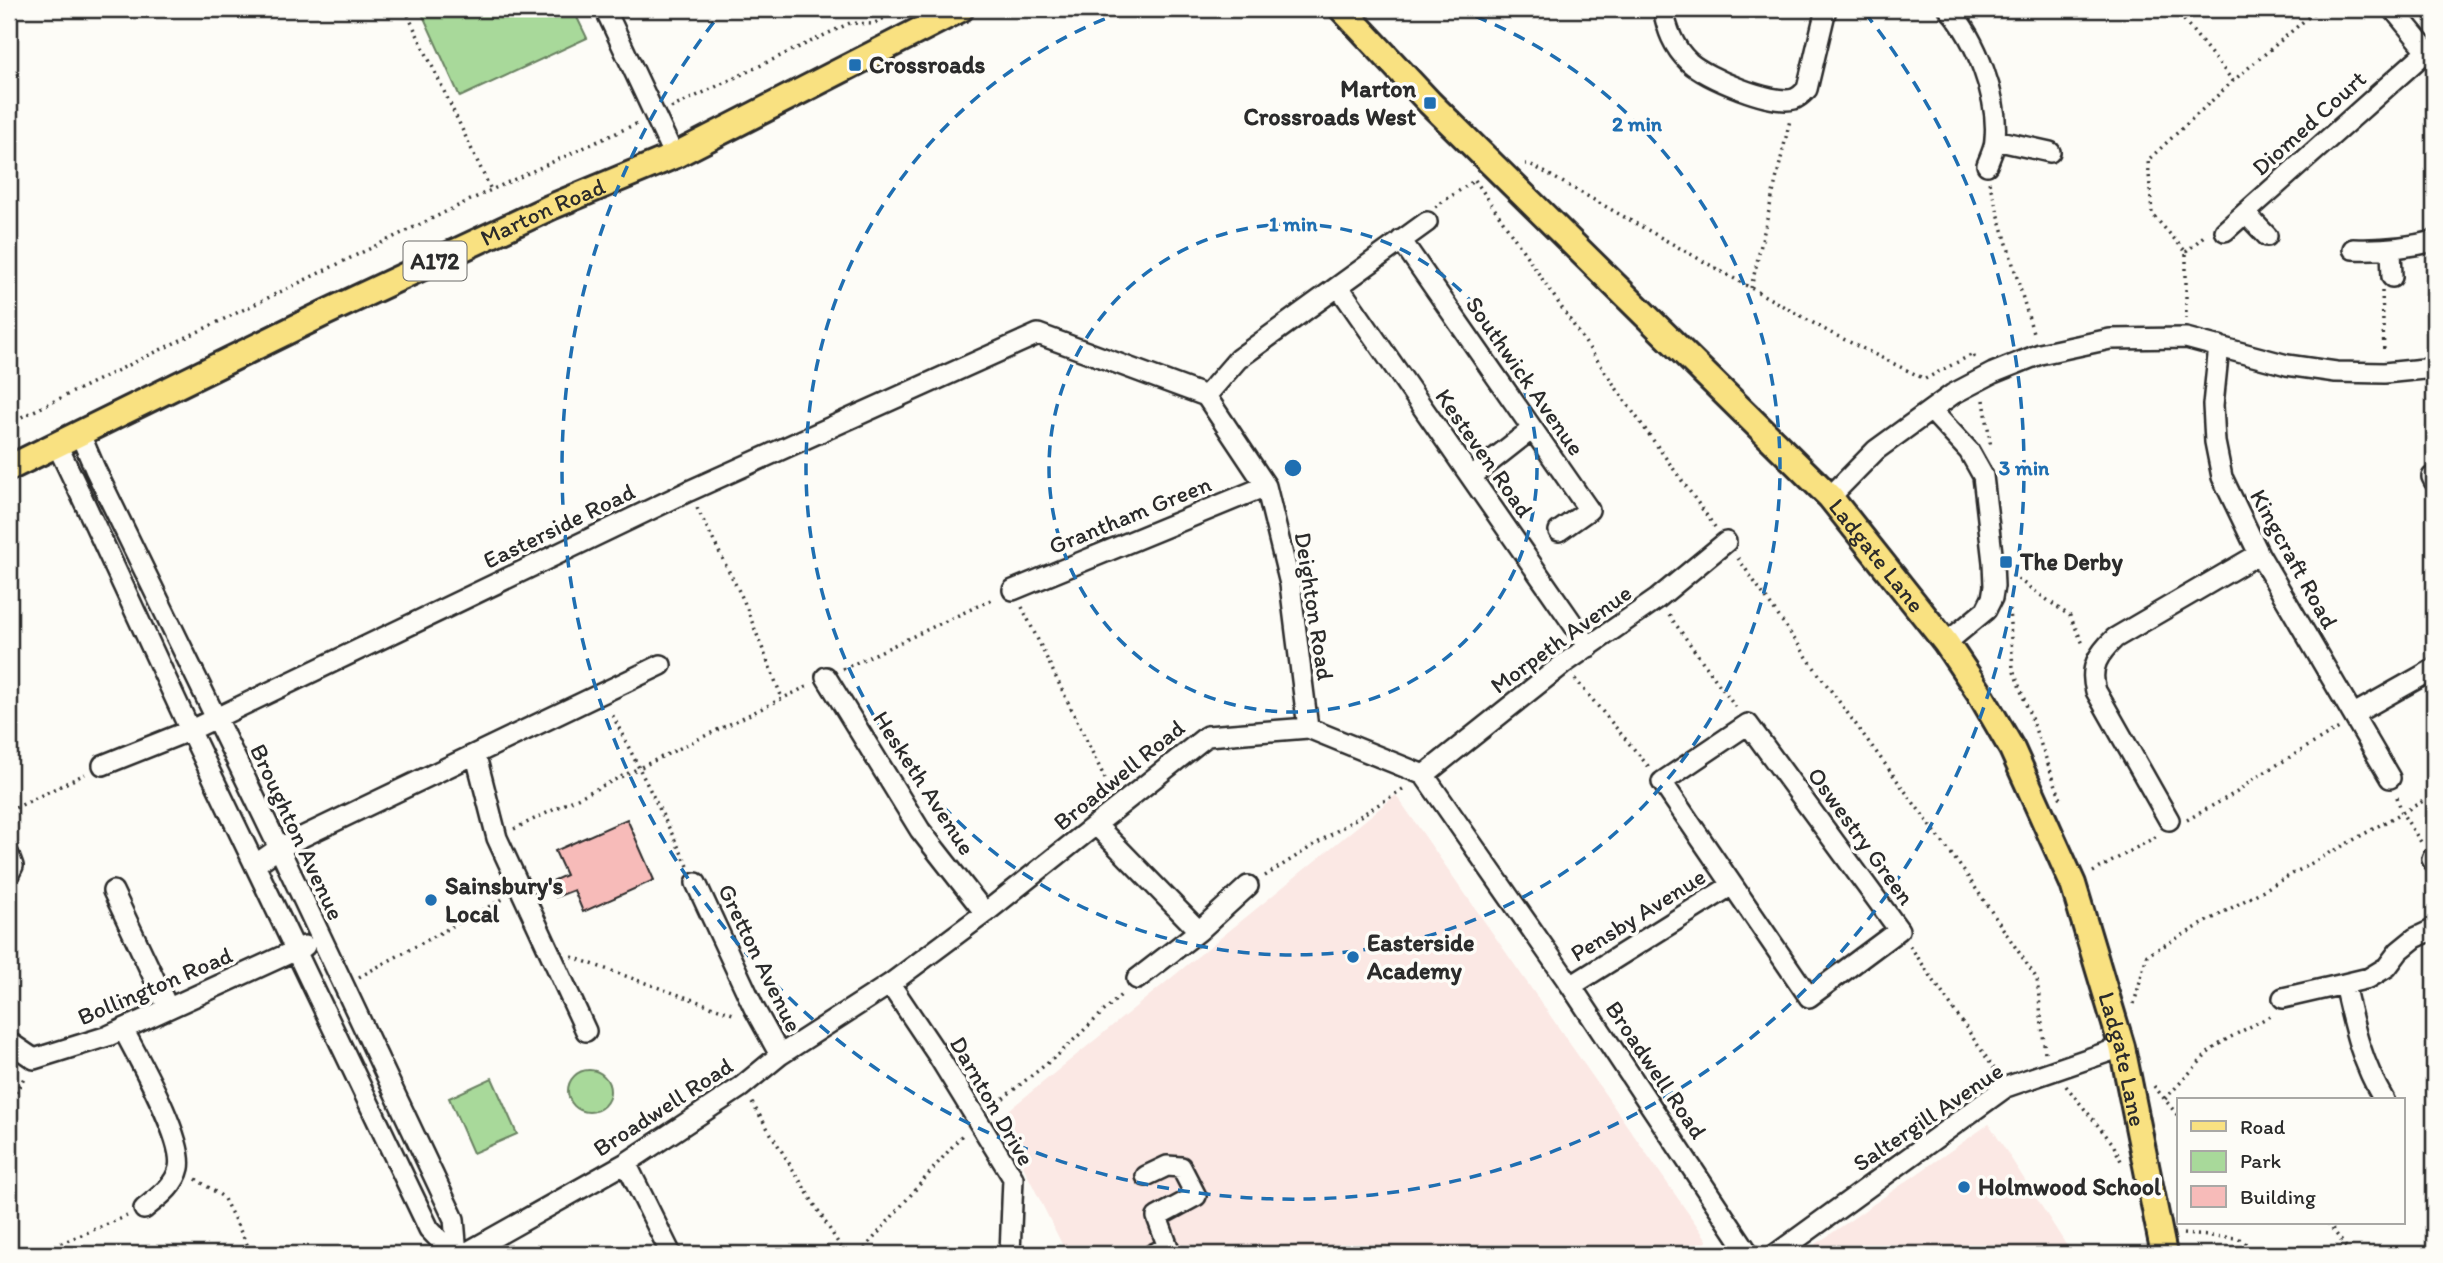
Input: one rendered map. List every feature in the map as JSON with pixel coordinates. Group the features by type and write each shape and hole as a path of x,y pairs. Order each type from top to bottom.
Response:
{"main road":[{"name":"Marton Road","path":"9,468 514,224 674,156 961,9"},
{"name":"Ladgate Lane","path":"1342,9 1430,103 1485,174 1830,496 1947,643 2012,749 2073,884 2122,1047 2162,1243"}],"street":[{"path":"606,9 674,156"},
{"path":"1663,9 1672,40 1688,61 1709,76 1737,88 1777,99 1794,99 1807,89 1826,9"},
{"path":"1949,9 1962,23 1985,77 1993,106 1995,140 1987,165"},
{"name":"Diomed Court","path":"2225,231 2430,55 2393,9"},
{"path":"1995,140 2050,152"},
{"path":"2245,213 2267,236"},
{"path":"1206,396 1238,359 1427,222"},
{"name":"Southwick Avenue","path":"1401,240 1589,510 1559,531"},
{"path":"2353,248 2391,249 2434,241"},
{"path":"2391,249 2392,277"},
{"name":"Kesteven Road","path":"1339,287 1589,647"},
{"name":"Easterside Road","path":"103,765 215,719 689,491 1038,334 1206,396"},
{"path":"1830,496 1876,450 1953,394 2040,354 2110,339 2186,338 2287,365 2336,372 2384,373 2434,368"},
{"name":"Kingcraft Road","path":"2219,346 2213,405 2215,442 2222,477 2259,554 2390,778"},
{"name":"Deighton Road","path":"1206,396 1266,486 1290,584 1308,729"},
{"path":"1931,410 1969,451 1983,476 1993,562 1994,586 1986,610 1947,643"},
{"path":"1471,477 1532,429"},
{"name":"Broughton Avenue","path":"80,434 454,1219 455,1254"},
{"name":"Broughton Avenue","path":"57,445 429,1229 455,1254"},
{"name":"Grantham Green","path":"1013,590 1266,486"},
{"name":"Morpeth Avenue","path":"1424,775 1562,664 1657,599 1726,542"},
{"path":"2171,824 2096,691 2092,678 2094,666 2102,651 2115,638 2259,554"},
{"path":"256,864 279,848 661,665"},
{"path":"2355,716 2434,669"},
{"name":"Hesketh Avenue","path":"826,677 920,830 985,913"},
{"path":"1662,782 1748,724"},
{"name":"Oswestry Green","path":"1662,782 1809,997 1899,930 1748,724"},
{"name":"Broadwell Road","path":"464,1254 626,1163 741,1087 780,1055 890,984 985,913 1207,736 1308,729 1424,775 1571,986 1749,1254"},
{"path":"475,756 497,838 586,1031"},
{"path":"1096,825 1199,931"},
{"path":"9,855 13,866 9,874"},
{"name":"Gretton Avenue","path":"696,883 754,1009 780,1055"},
{"name":"Pensby Avenue","path":"1571,986 1732,885"},
{"path":"1137,979 1199,931 1248,886"},
{"path":"113,891 168,1008"},
{"path":"2283,998 2370,978 2387,967 2399,951 2414,938 2434,929"},
{"name":"Bollington Road","path":"34,1059 108,1036 320,939"},
{"name":"Darnton Drive","path":"890,984 937,1054 1013,1178 1010,1254"},
{"path":"2344,984 2359,1049 2383,1098"},
{"path":"123,1028 158,1096 176,1144 179,1168 167,1190 144,1209"},
{"path":"9,1042 34,1059"},
{"name":"Saltergill Avenue","path":"1776,1254 2006,1087 2122,1047"},
{"path":"626,1163 671,1254"},
{"path":"1146,1176 1167,1167 1181,1167 1196,1196 1157,1217 1168,1247 1153,1254"}],"path":[{"path":"405,9 491,190"},
{"path":"9,423 491,190 850,23 873,24 901,9"},
{"path":"2175,9 2233,82"},
{"path":"2186,338 2186,252 2152,214 2148,160 2318,9"},
{"path":"1751,288 1794,99"},
{"path":"1427,222 1426,213 1485,174 1530,164 1831,333 1925,379 1973,354 1981,379 1991,447"},
{"path":"1987,165 1986,172 2040,354"},
{"path":"1485,174 1623,398 1818,673 1966,874 2037,979 2045,1054 2054,1071 2113,1144 2123,1164"},
{"path":"2384,373 2382,277 2392,277"},
{"path":"689,491 743,599 782,698"},
{"path":"2008,585 2007,571 2070,616 2094,666"},
{"path":"497,838 782,698 1013,590 1118,807"},
{"path":"1657,599 1748,724"},
{"path":"2009,599 2012,669 2053,772 2065,811"},
{"path":"1562,664 1662,782"},
{"path":"602,694 696,883"},
{"path":"2073,884 2171,824 2237,792 2355,716"},
{"path":"9,811 103,765"},
{"path":"1248,886 1322,842 1424,775"},
{"path":"2390,778 2402,813 2433,860"},
{"path":"2133,1008 2147,955 2434,795"},
{"path":"343,985 520,890"},
{"path":"1899,930 2006,1087"},
{"path":"547,948 733,1014 754,1009"},
{"path":"2165,1099 2210,1051 2285,1007 2283,998"},
{"path":"9,1105 34,1059"},
{"path":"741,1087 845,1254"},
{"path":"179,1168 223,1197 252,1254"},
{"path":"35,1254 144,1209"},
{"path":"2329,1224 2351,1254"},
{"path":"2162,1243 2238,1238 2252,1248 2253,1254"}],"shaded area":[{"name":"Easterside Academy","path":"1396,795 1707,1240 1703,1254 1067,1254 999,1118"},
{"name":"Holmwood School","path":"1989,1124 2072,1254 1803,1254 1809,1249"}],"green space":[{"path":"420,9 573,9 587,38 460,97"},
{"path":"589,1070 604,1076 610,1091 604,1106 589,1112 574,1106 568,1091 574,1076"},
{"path":"492,1078 517,1134 473,1153 449,1098"}],"building":[{"path":"627,819 654,880 583,912 574,890 556,897 550,882 566,875 555,851"}],"place":[{"name":"Crossroads","path":"855,65"},
{"name":"Marton Crossroads West","path":"1430,103"},
{"name":"The Derby","path":"2006,562"},
{"name":"Sainsbury's Local","path":"431,900"},
{"name":"Easterside Academy","path":"1353,957"},
{"name":"Holmwood School","path":"1964,1187"}]}
